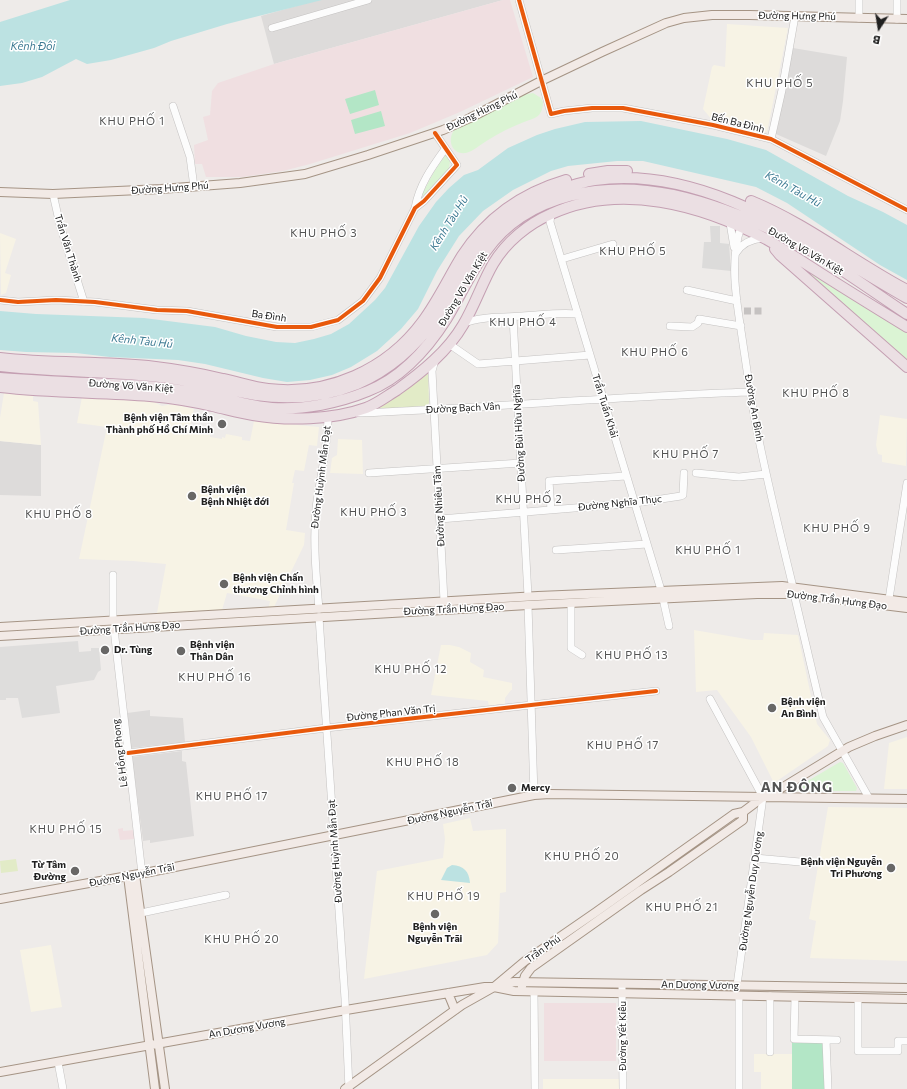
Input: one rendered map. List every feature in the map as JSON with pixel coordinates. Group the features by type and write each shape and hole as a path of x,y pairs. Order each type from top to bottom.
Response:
{"highway":[{"name":"Đường Võ Văn Kiệt","path":"0,378 153,386 270,408 287,409 367,380 393,364 434,321 472,257 492,230 516,210 545,194 592,180 630,178 653,180 708,192 805,247 907,314"},
{"name":"Đường Võ Văn Kiệt","path":"0,366 166,377 269,396 299,397 366,392 393,378 432,340 448,316 480,260 492,243 508,226 543,204 584,192 634,190 671,195 726,211 747,214 804,227 891,282 907,290"},
{"name":"Đường Võ Văn Kiệt","path":"0,387 39,391 150,396 199,403 265,417 291,418 328,416 368,408 408,382 436,358 449,344 464,323 472,316 494,263 501,252 516,237 560,210 586,202 618,198 633,198 662,202 712,216 730,223 747,214 799,233 907,298"},
{"path":"726,211 730,223"},
{"name":"Đường Võ Văn Kiệt","path":"747,214 780,255 907,367"},
{"name":"Đường Võ Văn Kiệt","path":"767,240 907,327"},
{"path":"862,272 891,282"},
{"name":"Đường Võ Văn Kiệt","path":"0,358 148,366 196,373 268,389 294,390 325,395"},
{"path":"325,395 328,416"}],"main road":[{"name":"Đường Hưng Phú","path":"0,192 52,194 194,187 240,183 305,174 435,133 470,118 541,81 602,52 675,20 690,17 712,15 907,19"},
{"name":"Đường Trần Hưng Đạo","path":"0,636 20,631 114,625 528,600 662,594 794,590 889,603 907,608"},
{"name":"Đường Trần Hưng Đạo","path":"528,600 571,603 662,594"},
{"name":"Đường Trần Hưng Đạo","path":"889,603 907,602"},
{"name":"Đường Trần Hưng Đạo","path":"0,628 20,631"},
{"name":"Trần Phú","path":"523,982 526,973 531,968 734,814 743,812 763,797 785,786 842,752 875,736 907,725"},
{"name":"Đường Nguyễn Trãi","path":"0,899 135,875 534,796 556,794 907,798"},
{"name":"Lê Hồng Phong","path":"135,875 165,1089"},
{"name":"Lê Hồng Phong","path":"135,875 155,1089"},
{"name":"Trần Phú","path":"348,1088 469,1000 494,987 526,961 618,902"},
{"path":"522,991 523,982"},
{"name":"An Dương Vương","path":"494,987 504,983 534,982 907,988"},
{"path":"534,982 534,992"},
{"path":"581,983 581,992"},
{"path":"737,985 739,996"},
{"path":"770,986 770,996"},
{"name":"An Dương Vương","path":"0,1072 474,988 494,987 505,990 534,992 907,999"},
{"path":"448,993 455,1010"}],"street":[{"path":"272,28 368,0"},
{"path":"519,0 541,81"},
{"path":"859,0 859,18"},
{"path":"897,0 897,19"},
{"path":"771,139 782,90 795,16"},
{"name":"Bến Ba Đình","path":"541,81 550,114 592,108 623,108 713,125 771,139 907,210"},
{"path":"173,106 190,157 194,187"},
{"path":"435,133 445,148"},
{"name":"Ba Đình","path":"0,300 18,302 56,300 157,310 187,311 277,327 306,328 338,320 363,301 380,278 416,208 420,189 445,148 457,165 416,208"},
{"name":"Trần Văn Thành","path":"52,194 84,302"},
{"name":"Đường An Bình","path":"747,214 737,241 737,301 750,392 766,474 823,717 869,798"},
{"name":"Trần Tuấn Khải","path":"548,218 562,259 662,594 669,626"},
{"path":"730,223 736,253"},
{"path":"736,253 749,241 767,240"},
{"path":"562,259 613,244"},
{"path":"687,290 737,301"},
{"path":"472,316 513,317 551,314 578,314"},
{"name":"Đường Bùi Hữu Nghĩa","path":"513,317 528,600 534,796"},
{"path":"670,326 692,328 698,323 699,319 741,326"},
{"path":"449,344 478,364 590,356"},
{"name":"Đường Nhiêu Tâm","path":"436,358 432,371 433,410 444,605"},
{"name":"Đường Bạch Vân","path":"344,414 750,392"},
{"name":"Đường Huỳnh Mẫn Đạt","path":"328,416 316,508 314,536 346,1010 348,1088"},
{"path":"369,473 521,463"},
{"name":"Đường Nghĩa Thục","path":"440,519 635,503 682,495 684,473"},
{"path":"696,473 739,477 766,474"},
{"path":"551,510 549,481 626,476"},
{"path":"889,603 907,483"},
{"path":"556,550 647,544"},
{"name":"Lê Hồng Phong","path":"113,575 114,625 128,753 135,875"},
{"path":"571,603 571,648 582,655"},
{"name":"Đường Phan Văn Trị","path":"128,753 326,728 656,691"},
{"path":"710,699 763,797"},
{"name":"Đường Nguyễn Duy Dương","path":"737,985 763,797"},
{"path":"755,858 800,862"},
{"path":"141,913 226,895"},
{"name":"Đường Yết Kiêu","path":"622,984 623,1089"},
{"path":"534,992 535,1089"},
{"path":"739,996 739,1089"},
{"path":"770,996 770,1052"},
{"path":"794,997 794,1039 838,1040"},
{"path":"858,998 858,1051 898,1051 898,1041 907,1041"},
{"path":"826,1040 828,1089"},
{"path":"58,1062 63,1089"}],"shaded area":[{"path":"317,0 503,0 274,64 261,16"},
{"path":"503,0 510,0 533,77 460,112 410,133 283,171 243,177 206,177 202,164 195,164 194,145 208,140 203,117 210,115 212,91 218,83 274,64"},
{"path":"727,24 788,28 767,132 713,121 703,109 712,67 714,65 725,67"},
{"path":"793,48 847,57 840,121 826,156 776,134"},
{"path":"710,226 720,226 720,243 729,244 731,271 702,268 704,242 711,242"},
{"path":"0,233 16,239 5,273 11,275 6,293 1,295"},
{"path":"4,393 33,396 33,401 38,402 41,445 0,441 0,418"},
{"name":"Bệnh viện Bệnh Nhiệt đới","path":"82,397 152,401 162,406 173,404 194,409 190,427 208,431 207,434 210,435 210,437 222,439 222,437 225,438 226,434 242,437 242,440 250,441 254,421 319,427 317,446 309,445 304,471 295,470 286,530 305,533 304,545 274,607 269,607 270,601 227,593 222,610 157,613 166,564 79,559 107,427 77,423"},
{"path":"880,415 907,419 906,466 882,462 882,455 878,454 876,445"},
{"path":"338,439 362,440 363,474 330,473 332,458 337,455"},
{"path":"0,441 41,445 41,496 0,495"},
{"name":"Bệnh viện An Bình","path":"694,630 752,640 763,640 764,633 798,635 817,724 830,740 828,746 774,783 751,737 717,690 696,692"},
{"path":"78,641 79,652 91,651 91,648 99,648 101,670 98,672 94,680 56,686 60,713 22,718 18,698 6,698 6,700 0,700 0,647"},
{"path":"441,645 459,647 471,653 470,662 484,670 483,677 512,683 512,690 505,698 505,705 500,706 498,704 489,707 488,701 431,695"},
{"path":"150,710 150,716 183,718 185,742 131,748 127,713"},
{"path":"907,737 907,789 884,789 889,743"},
{"path":"182,751 182,761 186,762 194,836 150,843 150,840 143,841 132,757"},
{"path":"828,807 907,808 907,961 810,958 816,921 809,919"},
{"name":"Bệnh viện Nguyễn Trãi","path":"470,818 473,831 506,829 506,892 500,893 498,943 487,955 364,979 377,871 443,858 445,839 443,824"},
{"path":"123,828 123,831 134,830 135,839 120,840 118,829"},
{"path":"51,945 62,1007 31,1012 20,950"},
{"path":"544,1003 616,1003 616,1061 544,1061"},
{"path":"754,1054 792,1054 792,1089 761,1089 761,1072 754,1072"},
{"path":"543,1079 620,1079 619,1089 543,1089"}],"green space":[{"path":"375,90 379,105 350,114 345,99"},
{"path":"533,93 541,98 543,102 542,109 538,116 514,126 469,152 461,153 454,149 451,136 456,128 523,95"},
{"path":"381,111 385,126 355,134 351,120"},
{"path":"446,154 450,161 449,169 423,196 422,194 435,170"},
{"path":"788,256 907,333 907,361"},
{"path":"428,369 429,403 427,406 371,410"},
{"path":"840,762 843,763 857,788 856,791 795,791 794,789"},
{"path":"16,859 18,871 1,873 0,861"},
{"path":"792,1040 824,1042 826,1089 792,1089"}],"water":[{"name":"Kênh Đôi","path":"70,0 322,0 227,24 171,41 154,48 111,60 87,64 76,59 42,77 22,83 0,86 0,22"},
{"name":"Kênh Tàu Hủ","path":"641,121 727,139 766,150 848,196 907,225 907,280 880,265 787,203 756,187 643,161 617,161 568,166 551,171 513,190 483,211 459,236 437,271 418,309 401,329 377,351 351,367 332,375 310,380 287,382 263,378 205,364 178,360 110,357 76,353 0,350 0,311 36,314 144,318 215,327 246,336 276,342 295,343 331,334 349,324 375,300 385,288 419,226 436,202 464,175 478,170 508,148 555,129 585,122"},
{"path":"452,865 463,868 467,872 470,883 441,880 447,868"}],"tunnel":[{"path":"744,311 762,311"}],"cycle path":[{"path":"519,0 551,114 592,108 623,108 713,125 771,139 907,210"},
{"path":"0,300 18,302 56,300 95,302 157,310 187,311 277,327 311,327 338,320 363,301 380,278 415,208 424,201 457,165 435,133"},
{"path":"128,753 326,728 656,691"}],"place":[{"name":"Bệnh viện Tâm thần Thành phố Hồ Chí Minh","path":"222,424"},
{"name":"Bệnh viện Bệnh Nhiệt đới","path":"192,496"},
{"name":"Bệnh viện Chấn thương Chỉnh hình","path":"224,584"},
{"name":"Dr. Tùng","path":"105,650"},
{"name":"Bệnh viện Thân Dân","path":"181,651"},
{"name":"Bệnh viện An Bình","path":"772,708"},
{"name":"Mercy","path":"512,788"},
{"name":"Bệnh viện Nguyễn Tri Phương","path":"891,868"},
{"name":"Từ Tâm Đường","path":"75,871"},
{"name":"Bệnh viện Nguyễn Trãi","path":"435,914"}],"district":[{"name":"KHU PHỐ 5","path":"780,83"},
{"name":"KHU PHỐ 1","path":"132,121"},
{"name":"KHU PHỐ 3","path":"324,233"},
{"name":"KHU PHỐ 5","path":"633,251"},
{"name":"KHU PHỐ 4","path":"523,322"},
{"name":"KHU PHỐ 6","path":"655,352"},
{"name":"KHU PHỐ 8","path":"816,393"},
{"name":"KHU PHỐ 7","path":"686,454"},
{"name":"KHU PHỐ 2","path":"529,499"},
{"name":"KHU PHỐ 3","path":"374,512"},
{"name":"KHU PHỐ 8","path":"59,514"},
{"name":"KHU PHỐ 9","path":"837,528"},
{"name":"KHU PHỐ 1","path":"708,550"},
{"name":"KHU PHỐ 13","path":"632,655"},
{"name":"KHU PHỐ 12","path":"411,669"},
{"name":"KHU PHỐ 16","path":"215,677"},
{"name":"KHU PHỐ 17","path":"623,745"},
{"name":"KHU PHỐ 18","path":"423,762"},
{"name":"AN ĐÔNG","path":"797,787"},
{"name":"KHU PHỐ 17","path":"232,796"},
{"name":"KHU PHỐ 15","path":"66,829"},
{"name":"KHU PHỐ 20","path":"582,856"},
{"name":"KHU PHỐ 19","path":"444,896"},
{"name":"KHU PHỐ 21","path":"682,907"},
{"name":"KHU PHỐ 20","path":"242,939"}]}
